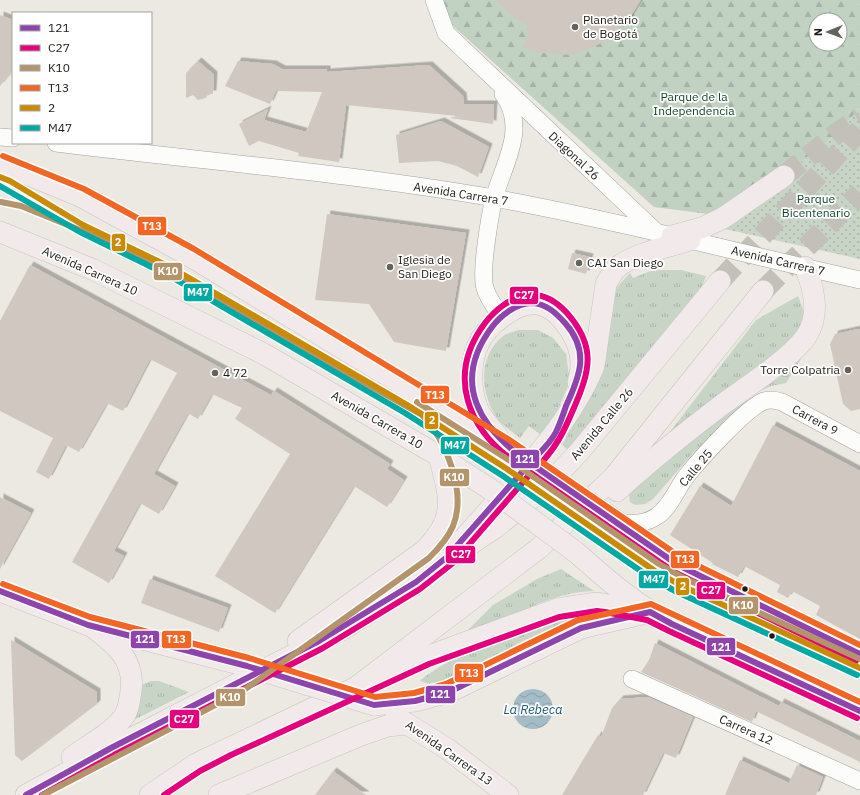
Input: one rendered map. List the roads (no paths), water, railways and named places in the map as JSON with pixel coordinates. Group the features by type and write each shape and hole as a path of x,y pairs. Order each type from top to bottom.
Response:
{"main road":[{"path":"0,163 80,196 184,252 510,450 615,520 678,565 860,654"},
{"path":"442,563 554,435 589,377 594,366 606,284 611,274 619,266 673,236 723,218 784,176"},
{"name":"Avenida Carrera 10","path":"0,232 94,270 264,354 439,456 493,491 577,553 620,591 650,612 672,624 860,711"},
{"path":"355,688 538,549 593,514 652,459 763,375 789,353 807,335 814,316 812,284 802,266"},
{"name":"Avenida Calle 26","path":"26,795 243,674 345,628 496,527 548,485 579,452 720,281"},
{"path":"538,549 614,478 763,291"},
{"path":"510,450 477,407 473,392 473,361 480,340 502,317 517,306 527,303 538,303 547,306 556,313 566,323 576,339 581,354 580,374 554,435"},
{"path":"243,674 424,552 433,542 442,530 448,512 448,496 439,456"},
{"name":"Avenida Carrera 13","path":"0,591 88,624 243,674 374,705 449,750 508,795"},
{"path":"150,795 196,764 355,688 426,657 557,609 596,603 650,612"},
{"path":"374,705 415,701 449,692 581,628 650,612"},
{"path":"19,795 114,726 125,714 130,700 131,670 124,656 114,644 88,624"},
{"path":"219,795 361,735 388,726 407,724"}],"street":[{"name":"Diagonal 26","path":"434,0 446,33 493,79 673,236"},
{"name":"Diagonal 26","path":"493,79 512,109 515,127 512,146 494,198 483,280 488,297 502,317"},
{"path":"0,137 12,138"},
{"name":"Avenida Carrera 7","path":"65,144 321,173 494,198 673,236 860,280"},
{"name":"Carrera 9","path":"769,400 782,402 860,444"},
{"name":"Calle 25","path":"615,520 643,522 659,516 666,508 687,475 745,414 769,400"},
{"name":"Carrera 12","path":"632,679 860,782"}],"water":[{"name":"La Rebeca","path":"533,689 547,695 553,709 547,723 533,729 519,723 513,709 519,695"}],"tunnel":[{"path":"784,176 836,134 860,118"},
{"path":"720,281 860,130"},
{"path":"763,291 860,193"}],"place":[{"name":"Planetario de Bogotá","path":"575,27"},
{"name":"CAI San Diego","path":"579,263"},
{"name":"Iglesia de San Diego","path":"390,267"},
{"name":"Torre Colpatria","path":"848,370"},
{"name":"4 72","path":"215,373"}],"park label":[{"name":"Parque de la Independencia","path":"694,104"},
{"name":"Parque Bicentenario","path":"816,206"}]}
